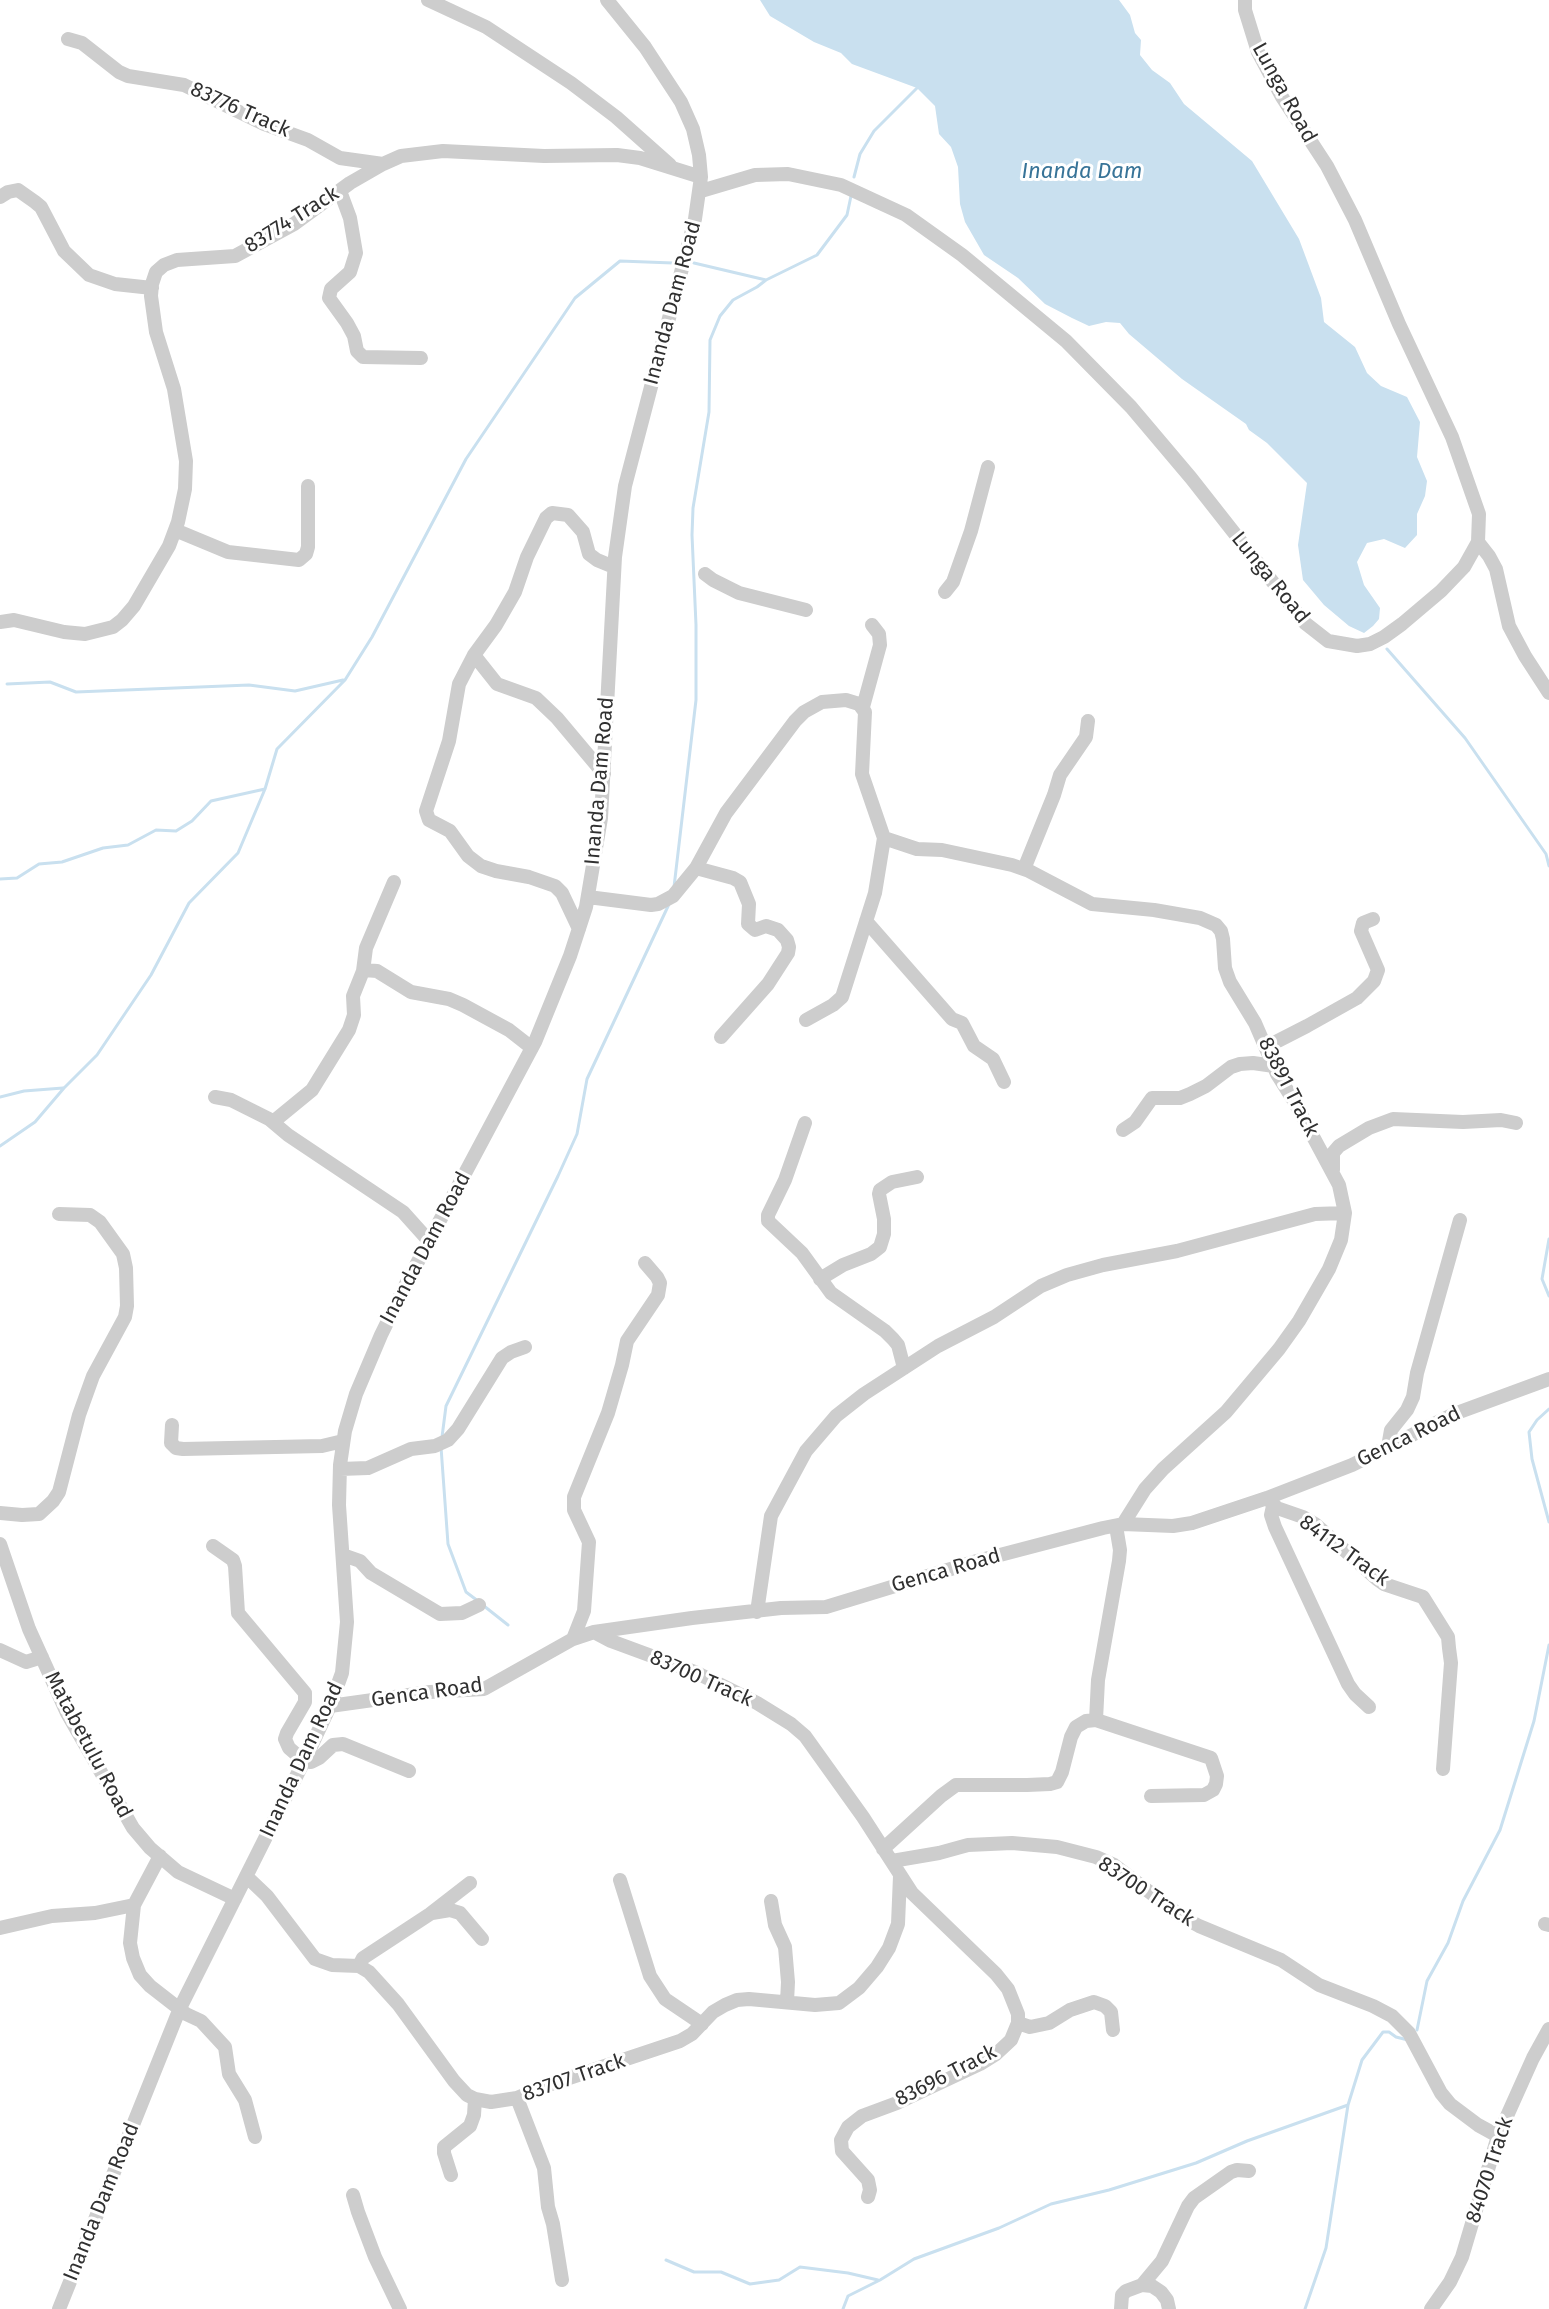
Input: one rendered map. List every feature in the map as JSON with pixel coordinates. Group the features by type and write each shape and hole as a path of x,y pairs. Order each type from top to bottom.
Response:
{"street":[{"path":"428,0 486,27 571,83 616,117 674,169"},
{"name":"Inanda Dam Road","path":"59,2309 180,2008 304,1761 330,1706 342,1673 347,1622 339,1505 340,1469 343,1442 356,1394 381,1335 532,1048 570,956 588,897 601,818 614,567 625,486 701,184 699,155 693,129 667,78 607,0"},
{"name":"Lunga Road","path":"701,184 755,175 788,174 841,185 906,215 962,255 1066,341 1131,407 1191,478 1305,623 1328,641 1357,646 1370,644 1384,637 1441,591 1464,567 1479,542 1479,514 1452,437 1399,324 1355,220 1327,166 1282,97 1258,52 1245,10 1245,0"},
{"name":"83776 Track","path":"68,39 92,49 119,72 128,76 184,85 264,124 308,140 340,158 382,164"},
{"name":"83774 Track","path":"152,288 156,272 164,265 177,260 235,256 294,224 350,183 382,164 409,155 442,151 544,156 617,155 640,158 674,169 701,184"},
{"path":"0,197 18,190 41,207 64,250 89,275 115,284 152,288 156,332 174,389 186,461 185,489 169,546 134,606 123,620 113,627 85,634 64,632 14,620 0,622"},
{"path":"340,191 350,218 356,253 350,272 331,289 329,298 347,323 354,336 357,351 363,357 421,358"},
{"path":"945,592 953,582 988,467"},
{"path":"175,530 228,552 299,560 306,554 308,547 308,486"},
{"path":"579,929 562,892 555,886 529,877 481,866 468,856 450,831 429,820 426,814 449,741 459,684 474,655 507,608 544,521 552,513 562,513 572,518 583,532 589,554 614,567"},
{"path":"1479,542 1490,556 1496,569 1509,626 1549,693"},
{"path":"705,574 739,593 806,610"},
{"path":"806,1020 833,1005 842,997 875,892 884,838 862,774 865,719 863,707 880,645 879,634 872,625"},
{"path":"474,655 499,686 536,698 557,718 604,774"},
{"path":"588,897 658,904 673,896 696,868 726,813 804,712 822,702 853,702 863,707"},
{"path":"1024,869 1060,775 1086,736 1088,721"},
{"name":"83891 Track","path":"884,838 917,849 942,850 1024,869 1092,904 1154,910 1200,918 1216,925 1223,939 1225,968 1230,982 1255,1023 1274,1066 1334,1175 1343,1197 1341,1240 1329,1269 1310,1303 1279,1349 1212,1427 1163,1469 1145,1489 1120,1525"},
{"path":"696,868 740,882 749,903 748,924 755,930 766,926 778,930 787,940 789,947 788,953 768,984 721,1037"},
{"path":"273,1122 312,1090 338,1049 354,1015 353,996 364,970 366,948 394,882"},
{"path":"1266,1047 1357,998 1374,981 1378,970 1363,938 1361,927 1363,923 1373,919"},
{"path":"866,921 952,1019 962,1023 974,1046 993,1059 1004,1082"},
{"path":"364,970 376,971 411,992 449,999 463,1005 509,1030 532,1048"},
{"path":"1123,1130 1136,1122 1152,1098 1180,1098 1206,1086 1231,1067 1240,1064 1274,1066"},
{"path":"215,1097 231,1100 273,1122 288,1135 403,1212 429,1241"},
{"path":"1334,1175 1332,1157 1335,1149 1382,1122 1408,1119 1463,1122 1501,1120 1516,1124"},
{"path":"805,1123 785,1180 767,1219 802,1253 820,1279 843,1303 885,1331 893,1339 898,1345 904,1368"},
{"path":"820,1279 843,1265 871,1254 880,1247 884,1234 880,1190 892,1182 917,1177"},
{"path":"757,1612 771,1516 806,1451 836,1416 864,1394 938,1346 994,1317 1041,1287 1067,1275 1103,1265 1177,1251 1315,1214 1344,1213"},
{"path":"0,1513 39,1514 59,1492 73,1437 93,1376 125,1317 126,1268 123,1254 100,1222 90,1215 59,1214"},
{"path":"1388,1447 1391,1430 1407,1410 1413,1397 1420,1362 1460,1220"},
{"path":"573,1639 584,1611 589,1542 574,1510 574,1497 608,1413 627,1341 658,1295 660,1283 645,1263"},
{"path":"340,1469 368,1468 411,1449 435,1446 448,1440 458,1429 502,1358 525,1347"},
{"name":"Genca Road","path":"330,1706 430,1692 484,1689 573,1639 594,1632 644,1623 781,1608 826,1607 978,1562 1120,1525 1173,1526 1192,1523 1270,1502 1352,1465 1454,1414 1549,1379"},
{"path":"172,1425 171,1443 183,1449 312,1446 343,1442"},
{"path":"1270,1502 1275,1527 1348,1683 1355,1694 1369,1707"},
{"name":"84112 Track","path":"1270,1502 1315,1524 1384,1584 1423,1597 1448,1637 1451,1663 1443,1769"},
{"path":"1096,1720 1098,1680 1119,1561 1120,1525"},
{"name":"Matabetulu Road","path":"0,1544 30,1629 67,1713 133,1828 178,1872 235,1899"},
{"path":"213,1546 233,1560 238,1613 305,1693 305,1702 285,1738 289,1748 304,1761 314,1762 333,1745 343,1744 409,1771"},
{"path":"343,1556 360,1561 371,1573 440,1614 462,1613 479,1605"},
{"name":"83700 Track","path":"594,1632 611,1641 695,1672 757,1703 791,1724 805,1736 863,1816 892,1861 939,1853 968,1845 1012,1843 1057,1847 1096,1857 1114,1865 1181,1916 1199,1926 1274,1956 1319,1985 1392,2016 1409,2033 1441,2093 1450,2104 1478,2125 1498,2136"},
{"path":"0,1650 26,1662 42,1657"},
{"path":"883,1849 956,1785 1027,1785 1057,1782 1062,1772 1071,1737 1076,1727 1086,1721 1096,1720 1211,1758 1217,1776 1213,1790 1204,1795 1151,1796"},
{"path":"160,1856 134,1905 130,1943 133,1958 140,1975 150,1986 201,2021 225,2047 229,2074 245,2100 255,2138"},
{"path":"892,1861 912,1893 996,1974 1008,1989 1018,2023 1030,2027 1049,2023 1070,2010 1094,2002 1105,2006 1111,2012 1113,2030"},
{"path":"246,1876 267,1896 315,1959 332,1965 359,1966 376,1979 419,2032 454,2081 467,2095 476,2099 470,2126 463,2134 444,2147 451,2175"},
{"name":"83707 Track","path":"476,2099 490,2102 517,2098 548,2085 664,2048 693,2034 713,2012 737,2000 830,2006 839,2003 859,1988 877,1967 894,1936 900,1910 900,1876"},
{"path":"620,1880 650,1976 665,1999 702,2024"},
{"path":"359,1966 363,1958 430,1914 470,1883"},
{"path":"771,1901 775,1925 785,1947 789,1982 787,2002"},
{"path":"0,1928 52,1916 95,1913 134,1905"},
{"path":"430,1914 450,1910 460,1913 482,1939"},
{"name":"83696 Track","path":"868,2198 870,2190 868,2180 842,2151 841,2140 848,2127 862,2116 897,2103 980,2064 996,2054 1011,2040 1018,2023"},
{"name":"84070 Track","path":"1431,2309 1450,2282 1462,2257 1498,2136 1533,2058 1549,2029"},
{"path":"517,2098 533,2134 544,2168 548,2206 562,2280"},
{"path":"1142,2285 1162,2261 1194,2198 1231,2172 1248,2171"},
{"path":"353,2194 375,2257 400,2309"},
{"path":"1121,2309 1120,2299 1126,2290 1142,2285 1152,2286 1161,2292 1167,2300 1169,2309"}],"water":[{"name":"Inanda Dam","path":"760,0 1119,0 1130,15 1135,33 1141,40 1140,55 1152,70 1170,83 1184,104 1252,161 1299,239 1321,298 1324,322 1355,347 1367,373 1381,386 1407,397 1420,422 1417,457 1427,481 1425,496 1417,514 1417,535 1405,548 1384,539 1367,543 1357,562 1364,585 1380,608 1379,619 1373,626 1364,633 1349,626 1324,605 1303,580 1298,545 1307,483 1267,443 1249,430 1246,424 1182,379 1129,334 1120,323 1106,322 1089,326 1072,318 1045,304 1018,278 984,255 965,222 960,204 958,167 951,147 939,134 935,106 917,88 852,64 841,53 814,42 770,16"}],"waterway":[{"path":"854,177 860,154 874,131 917,88"},
{"path":"694,263 766,280 817,255 847,215 851,196"},
{"path":"0,1146 35,1122 64,1088 97,1055 151,975 189,903 238,853 265,789 277,749 345,680 372,637 466,459 575,298 620,261 673,263"},
{"path":"674,887 696,700 693,508 709,412 710,340 720,316 733,300 766,280"},
{"path":"1387,649 1465,738 1546,854 1549,866"},
{"path":"7,684 50,682 76,692 249,685 295,691 343,680"},
{"path":"0,879 17,878 39,864 62,862 103,848 128,845 156,830 176,831 192,821 211,801 265,789"},
{"path":"442,1437 446,1406 577,1134 587,1079 670,902"},
{"path":"0,1097 24,1091 63,1088"},
{"path":"1549,1239 1542,1279 1549,1296"},
{"path":"1549,1409 1537,1420 1529,1432 1532,1459 1549,1522"},
{"path":"441,1447 448,1544 466,1592 478,1601"},
{"path":"484,1606 508,1625"},
{"path":"1417,2030 1427,1981 1448,1943 1463,1901 1500,1830 1534,1721 1549,1645"},
{"path":"1305,2309 1326,2248 1348,2105 1362,2060 1383,2032 1389,2032 1396,2037 1408,2040"},
{"path":"843,2309 848,2296 914,2259 999,2228 1051,2204 1109,2190 1196,2163 1247,2141 1348,2105"},
{"path":"666,2260 694,2272 721,2272 750,2284 779,2280 800,2267 848,2273 878,2280"}]}
